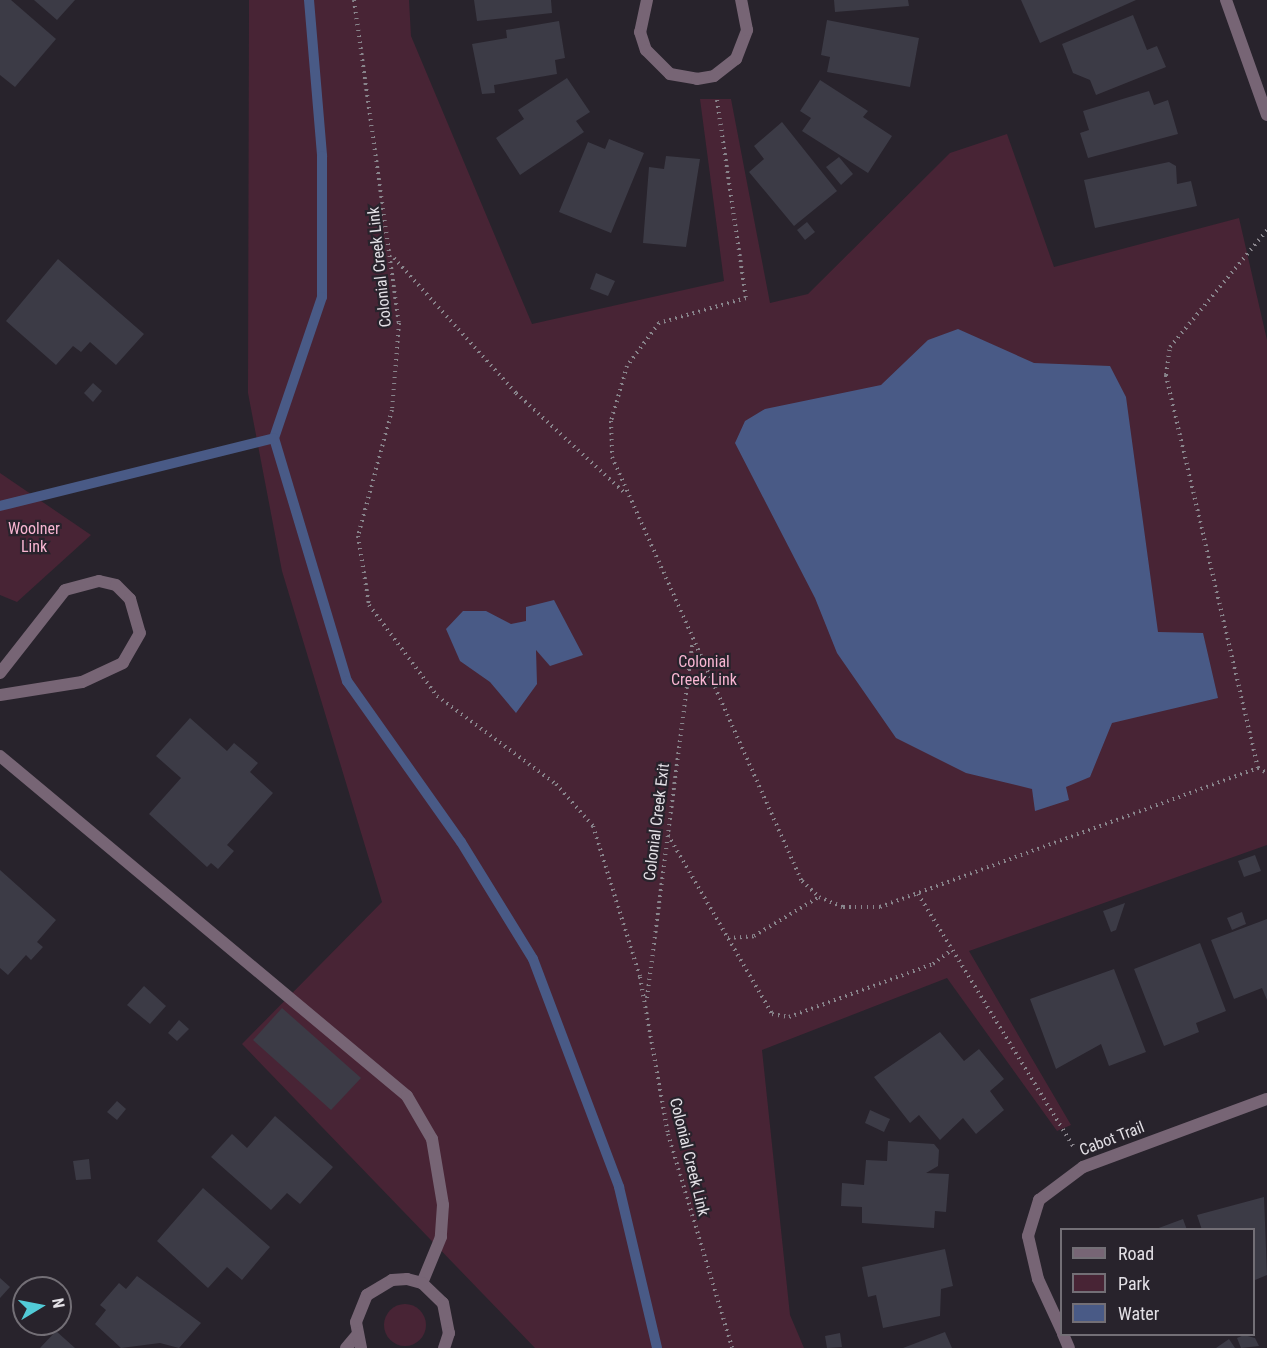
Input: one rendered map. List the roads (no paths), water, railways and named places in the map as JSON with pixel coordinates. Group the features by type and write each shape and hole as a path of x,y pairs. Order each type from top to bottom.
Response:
{"street":[{"path":"647,0 640,32 655,63 679,77 714,75 736,59 744,43 741,0"},
{"path":"1226,0 1265,101 1267,115"},
{"path":"0,673 65,591 99,582 116,585 130,600 140,633 123,663 82,681 0,695"},
{"path":"0,756 407,1096 432,1139 443,1205 441,1237 422,1283"},
{"name":"Cabot Trail","path":"1060,1328 1038,1279 1028,1236 1039,1200 1083,1167 1267,1099"},
{"path":"346,1348 359,1342 359,1307 378,1285 392,1280 422,1283 434,1291 448,1317 444,1348"}],"water":[{"path":"958,329 1034,363 1110,366 1126,397 1158,632 1203,633 1218,698 1112,723 1090,777 1066,787 1069,800 1035,811 1032,789 966,773 896,738 837,653 815,598 735,443 745,421 765,409 881,385 928,340"},
{"path":"554,600 583,655 550,666 536,650 537,684 516,713 490,682 460,661 446,629 463,611 486,611 511,624 526,621 526,607"}],"waterway":[{"path":"309,0 322,156 322,297 274,438 347,681 461,842 533,959 619,1187 657,1348"},
{"path":"0,506 274,438"}],"park label":[{"name":"Woolner Link","path":"34,538"},
{"name":"Colonial Creek Link","path":"704,671"}]}
